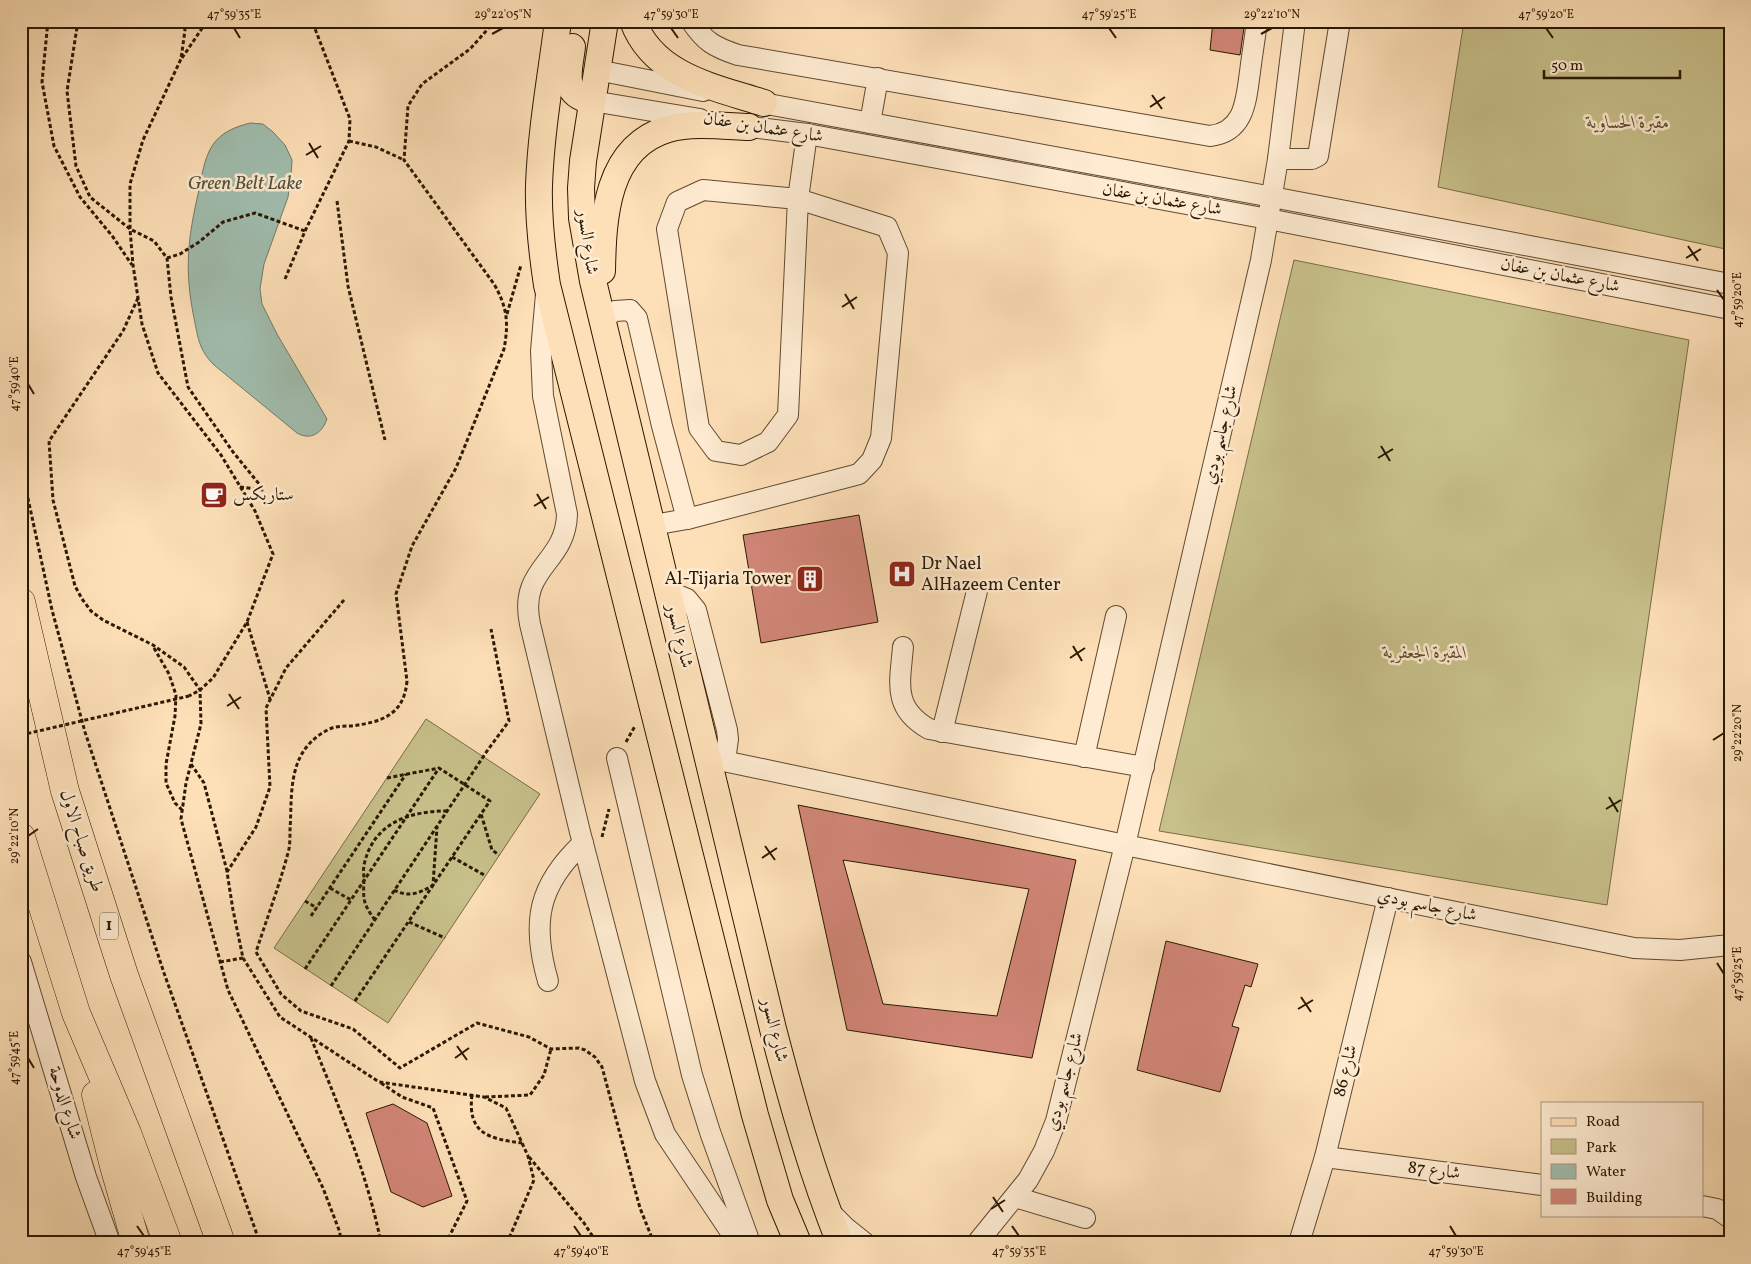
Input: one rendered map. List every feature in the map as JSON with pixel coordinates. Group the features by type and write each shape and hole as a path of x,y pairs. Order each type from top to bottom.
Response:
{"highway":[{"name":"طريق صباح الاول","path":"21,602 65,791 124,975 221,1243"},
{"path":"21,837 76,1013 114,1166 136,1243"},
{"path":"76,1013 127,1132 168,1243"}],"main road":[{"path":"558,21 542,143 539,185 539,220 548,285 755,1115 780,1200 798,1243"},
{"path":"575,21 569,85 574,94 592,101"},
{"name":"شارع السور","path":"606,21 583,161 581,188 582,218 586,248 668,591 716,759 780,1057 800,1129 840,1243"},
{"path":"633,21 647,46 668,66 696,80 764,103"},
{"path":"547,109 554,87 569,72 582,69 597,70"},
{"path":"602,319 604,227 607,204 613,183 630,155 645,141 669,128 691,126 749,127"}],"street":[{"path":"691,21 706,40 715,47 738,55 1204,136 1218,135 1234,125 1243,112 1257,21"},
{"name":"شارع جاسم بودي","path":"977,1242 1028,1180 1044,1150 1056,1121 1126,845 1259,269 1278,159 1295,21"},
{"path":"1278,159 1312,159 1318,156 1340,21"},
{"name":"شارع عثمان بن عفان","path":"597,70 1730,284"},
{"path":"870,123 878,78"},
{"name":"شارع عثمان بن عفان","path":"592,101 749,127 807,134 1268,219 1730,309"},
{"path":"652,525 687,519 859,474 872,460 881,438 898,253 886,227 798,200 703,190 677,202 667,229 699,428 716,451 740,456 768,442 788,415 798,200 807,134"},
{"path":"548,285 542,329 541,374 543,396 567,514 567,525 560,544 533,581 529,591 527,613 584,845 645,1081 654,1108 665,1134 738,1243"},
{"path":"602,319 615,311 630,310 637,318 662,426 687,519"},
{"path":"942,732 977,591"},
{"path":"1084,757 1116,616"},
{"path":"903,647 899,691 906,710 918,723 929,729 1144,767"},
{"path":"617,758 692,1075 710,1132 750,1243"},
{"path":"716,759 1126,845"},
{"path":"548,981 542,960 539,938 540,916 545,896 554,876 567,858 584,845"},
{"name":"شارع جاسم بودي","path":"1126,845 1634,948 1680,950 1730,945"},
{"name":"شارع 86","path":"1299,1243 1325,1157 1388,898"},
{"name":"شارع الدوحة","path":"21,962 86,1177 110,1243"},
{"name":"شارع 87","path":"1325,1157 1541,1185"},
{"path":"1015,1197 1086,1218"},
{"path":"1704,1206 1717,1209 1730,1218"},
{"path":"827,1210 866,1243"}],"path":[{"path":"48,21 42,82 54,146 80,197 133,265"},
{"path":"78,21 67,91 76,166 90,197 130,229 154,241 167,258 171,297 188,386 233,452 264,490 240,487"},
{"path":"182,59 185,30 183,21"},
{"path":"21,735 189,696 200,690 213,678 247,622 273,554 255,511 221,455 158,372 142,324 133,265 130,229 130,184 143,140 182,59 207,21"},
{"path":"285,279 305,231 349,141 350,119 312,21"},
{"path":"404,160 408,106 422,84 470,49 495,21"},
{"path":"349,141 376,147 404,160 494,284 502,299 507,315"},
{"path":"337,201 348,286 385,440"},
{"path":"167,258 180,254 199,242 223,222 255,213 305,231"},
{"path":"542,251 531,255 522,263 507,315 507,332 500,358 456,468 412,546 396,594 407,681 406,691 396,709 380,721 333,728 310,743 302,754 292,779 290,847 256,952 281,994 301,1011 353,1029 400,1068 477,1023 529,1037 551,1049 579,1048 596,1057 602,1068 640,1208 654,1243"},
{"path":"138,298 123,331 49,441 53,500 75,586 82,599 92,611 104,620 153,645 184,667 200,690 201,724 190,764 181,819 228,990 323,1188 342,1243"},
{"path":"21,466 52,610 85,732 164,973 260,1243"},
{"path":"227,872 256,827 270,787 266,708 286,668 344,600"},
{"path":"247,622 270,699"},
{"path":"331,986 509,721 491,629"},
{"path":"153,645 160,656 176,695 175,716 166,764 166,783 175,803 182,810"},
{"path":"190,764 204,783 227,872 243,958 280,1018 402,1097 433,1108 467,1201 446,1243"},
{"path":"305,969 439,768"},
{"path":"355,1001 490,801 439,768 387,778"},
{"path":"311,916 406,774"},
{"path":"584,845 601,839 609,807 622,782"},
{"path":"375,920 367,910 362,893 364,865 375,840 393,823 408,815 429,811 447,811"},
{"path":"481,814 492,850 500,855"},
{"path":"434,885 437,826"},
{"path":"452,857 486,876"},
{"path":"394,890 401,894 416,894 434,885"},
{"path":"330,888 351,900"},
{"path":"305,901 317,908"},
{"path":"409,922 444,938"},
{"path":"220,962 243,958"},
{"path":"310,1037 348,1128 374,1209 381,1243"},
{"path":"379,1082 484,1097 530,1095 544,1075 551,1049"},
{"path":"472,1095 472,1115 474,1123 481,1132 491,1138 522,1143"},
{"path":"484,1097 506,1108 528,1156 534,1180 508,1243"},
{"path":"528,1156 584,1223 597,1243"}],"green space":[{"name":"مقبرة الحساوية","path":"1464,21 1730,21 1730,250 1438,187"},
{"name":"المقبرة الجعفرية","path":"1294,260 1689,340 1607,905 1159,831"},
{"path":"426,719 540,794 388,1023 274,948"}],"water":[{"name":"Green Belt Lake","path":"250,123 263,124 273,132 285,145 292,160 288,197 264,264 260,289 262,304 277,334 327,419 319,432 311,436 297,433 214,365 202,349 195,325 188,268 192,223 204,167 209,151 220,137 234,128"}],"building":[{"path":"1213,21 1245,21 1240,55 1210,50"},
{"name":"Al-Tijaria Tower","path":"859,515 878,622 761,643 743,535"},
{"path":"798,805 1076,860 1032,1058 847,1030","holes":["843,860 1029,889 997,1016 883,1004"]},
{"path":"1166,941 1258,964 1251,987 1245,985 1232,1026 1239,1028 1220,1092 1137,1070"},
{"path":"393,1104 427,1123 452,1196 423,1207 391,1192 366,1113"}],"place":[{"name":"ستاربكس","path":"214,495"},
{"name":"Dr Nael AlHazeem Center","path":"902,574"},
{"name":"Al-Tijaria Tower","path":"810,579"}]}
